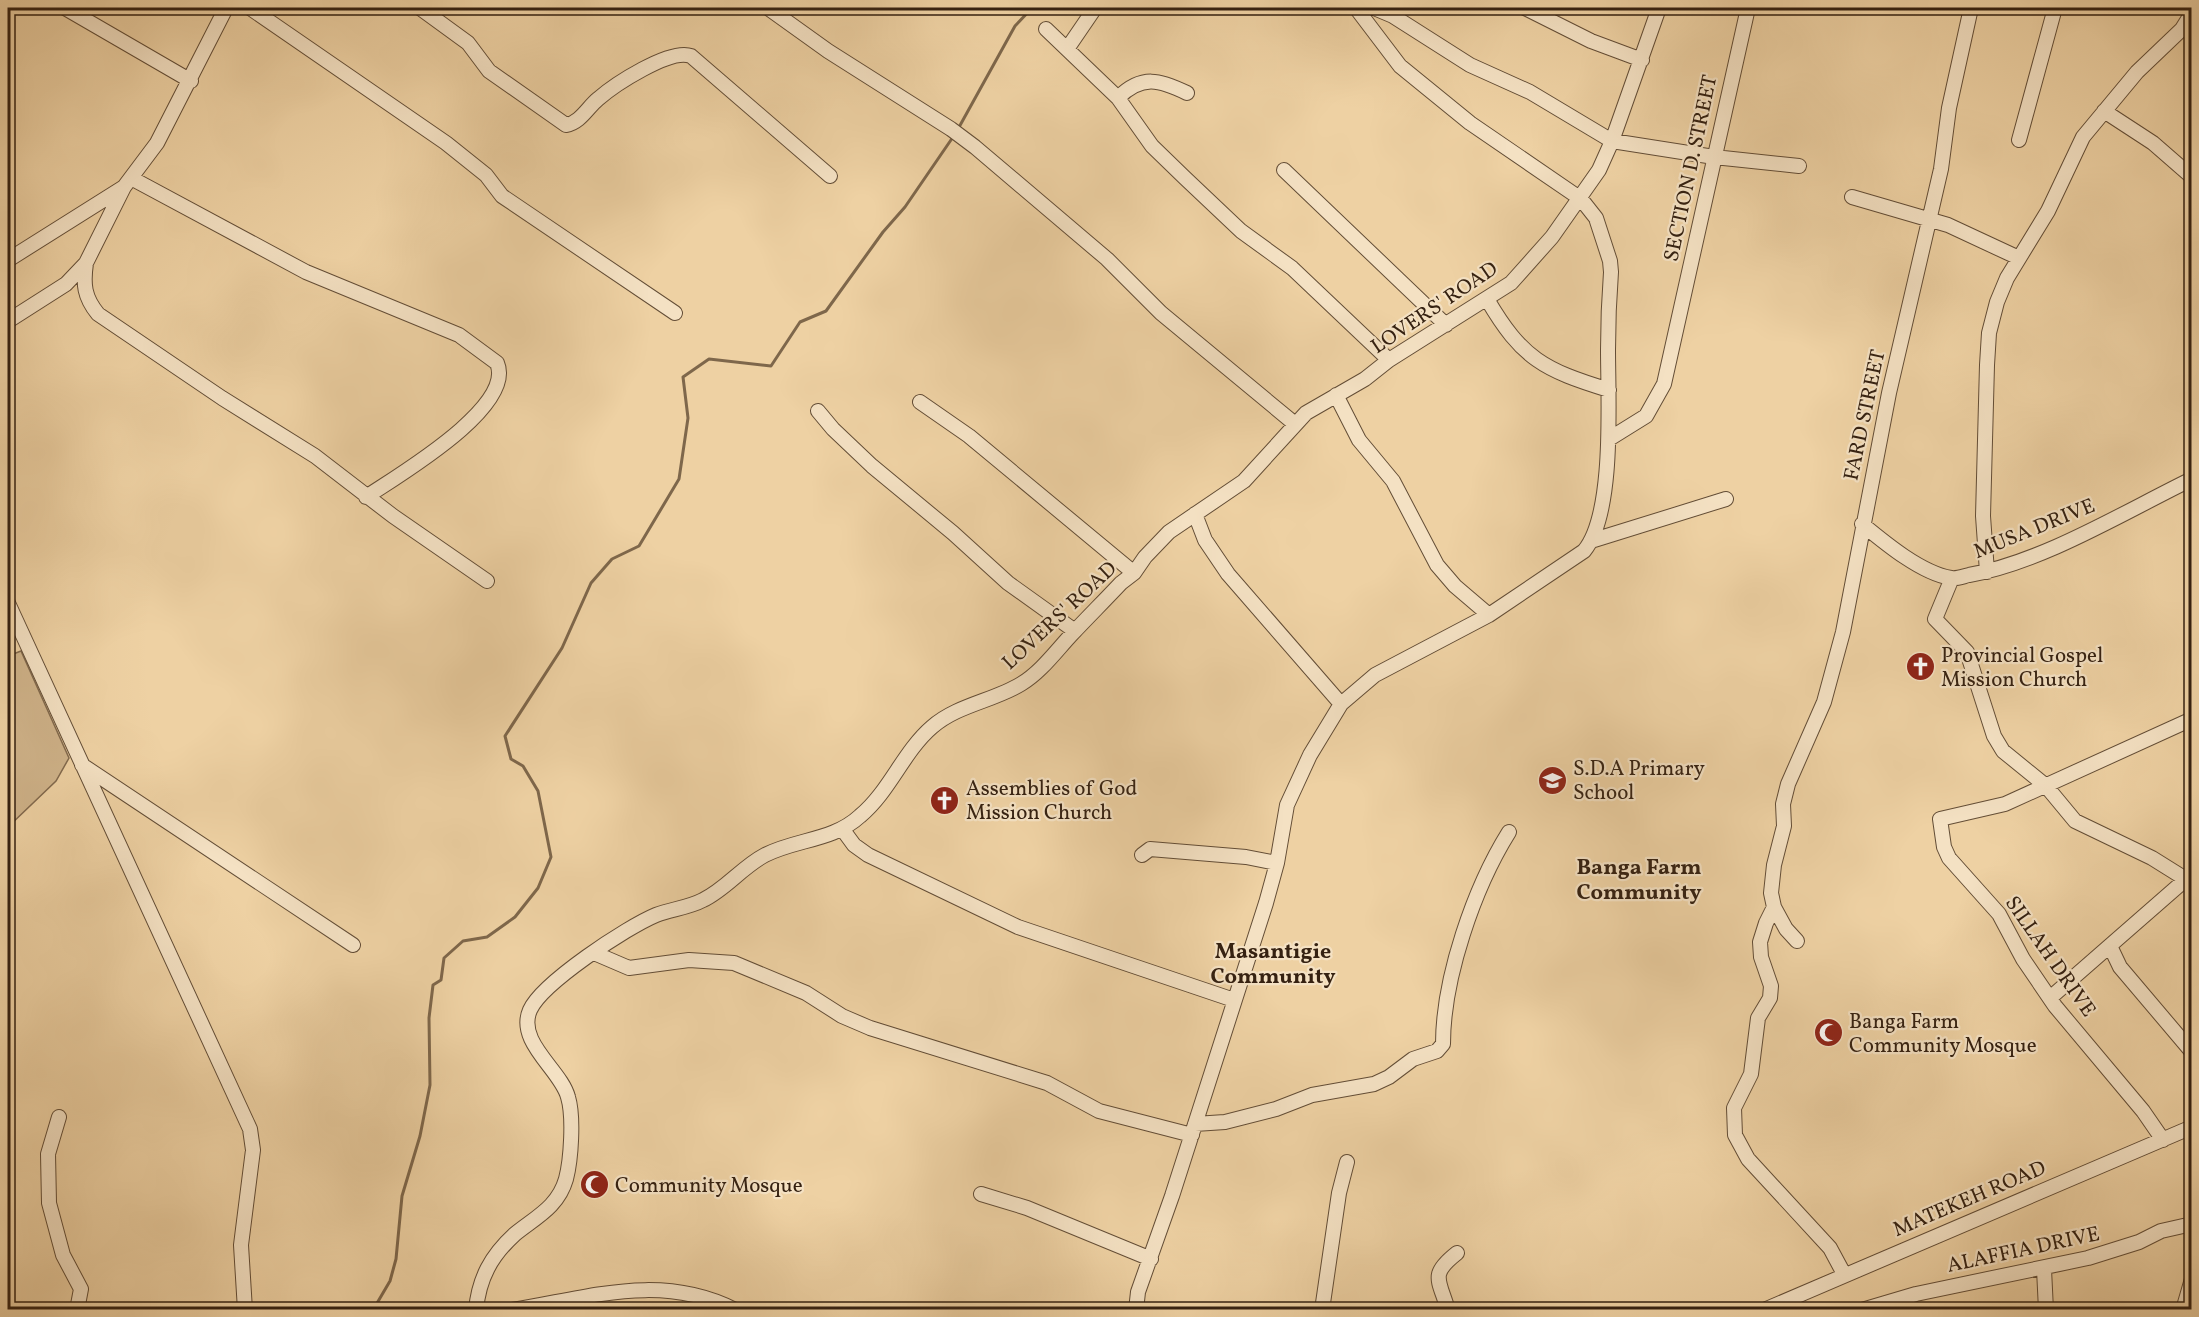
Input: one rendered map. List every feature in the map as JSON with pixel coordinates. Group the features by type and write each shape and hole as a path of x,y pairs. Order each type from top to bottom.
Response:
{"street":[{"path":"65,8 191,81"},
{"path":"8,321 66,284 86,262 128,183 157,143 191,81 226,8"},
{"path":"250,8 446,143 486,175 502,196 675,313"},
{"path":"420,8 468,44 489,71 566,124 576,121 606,92 637,73 674,56 691,56 830,176"},
{"path":"768,8 828,51 951,129 975,147 1107,259 1161,313 1295,424"},
{"path":"1067,49 1095,8"},
{"path":"1136,1310 1138,1292 1193,1129 1277,863 1287,806 1310,755 1341,704 1375,675 1489,615 1584,551 1594,540 1599,520 1608,439 1610,261 1596,218 1581,199 1470,123 1400,66 1356,8"},
{"path":"1374,8 1393,16 1470,65 1530,92 1612,141 1714,157 1799,166"},
{"path":"1525,8 1591,41 1642,60"},
{"name":"LOVERS' ROAD","path":"476,1310 478,1287 484,1271 515,1235 552,1206 566,1180 570,1137 568,1098 564,1087 532,1041 529,1012 538,997 594,953 632,927 658,915 703,900 766,855 843,830 876,800 919,741 934,725 1022,684 1043,666 1134,573 1161,539 1244,481 1306,413 1365,379 1389,360 1487,299 1518,275 1581,199 1599,170 1642,60 1659,8"},
{"name":"SECTION D. STREET","path":"1608,439 1646,416 1664,384 1748,8"},
{"name":"FARD STREET","path":"1774,907 1770,893 1784,826 1783,804 1788,784 1824,702 1843,632 1888,393 1930,218 1971,8"},
{"path":"2019,140 2055,8"},
{"path":"1987,572 1983,516 1989,333 1997,302 2019,258 2048,211 2083,137 2137,72 2182,29 2192,13"},
{"path":"1046,29 1118,98 1152,146 1185,178 1241,231 1292,268 1389,360"},
{"path":"1118,98 1130,86 1161,81 1187,93"},
{"path":"2104,111 2153,143 2192,177"},
{"path":"1284,171 1446,325"},
{"path":"8,260 128,183"},
{"path":"128,183 306,272 459,335 497,363 500,376 493,392 458,434 366,497"},
{"path":"1852,197 1930,218 1965,231 2019,258"},
{"path":"86,262 84,289 90,304 98,314 222,398 315,456 366,497 488,581"},
{"path":"1487,299 1510,336 1522,350 1545,368 1609,390"},
{"path":"1336,395 1359,440 1393,481 1437,565 1455,586 1489,615"},
{"path":"920,402 978,443 1134,573"},
{"path":"818,411 833,429 872,466 953,533 1008,583 1045,607 1075,631"},
{"name":"MUSA DRIVE","path":"1862,524 1889,547 1923,566 1952,578 1987,572 2048,549 2192,479"},
{"path":"1594,540 1725,499"},
{"path":"1195,514 1205,540 1228,574 1341,704"},
{"path":"1952,578 1935,619 1966,652 1994,736 2002,751 2046,786 2074,821 2152,858 2189,880 2050,998"},
{"path":"8,603 254,1139 241,1245 245,1310"},
{"path":"2046,786 2192,719"},
{"path":"82,765 353,945"},
{"name":"SILLAH DRIVE","path":"2046,786 2005,804 1940,819 1944,847 1949,858 1999,914 2023,959 2050,998 2163,1140"},
{"path":"843,830 854,845 868,855 1018,927 1234,1000"},
{"path":"594,953 629,968 689,960 734,963 806,993 842,1016 870,1028 1047,1083 1100,1111 1193,1129 1275,1109 1312,1095 1374,1084 1389,1077 1413,1059 1437,1051 1443,1044 1444,1013 1469,918 1489,868 1509,832"},
{"path":"1142,855 1150,849 1246,857 1277,863"},
{"path":"1774,907 1786,929 1797,941"},
{"path":"1774,907 1760,942 1761,957 1771,986 1770,998 1758,1018 1751,1074 1734,1108 1735,1135 1754,1166 1773,1188 1793,1204 1808,1225 1830,1248 1844,1274"},
{"path":"2110,946 2120,967 2192,1052"},
{"path":"59,1117 48,1154 49,1203 63,1255 81,1289 78,1310"},
{"name":"MATEKEH ROAD","path":"1764,1310 2192,1127"},
{"path":"1322,1310 1339,1193 1347,1162"},
{"path":"981,1194 1027,1208 1150,1259"},
{"name":"ALAFFIA DRIVE","path":"1862,1310 1883,1307 1925,1292 2044,1269 2113,1251 2161,1231 2192,1224"},
{"path":"1449,1310 1437,1279 1440,1266 1457,1252"},
{"path":"2044,1269 2046,1310"},
{"path":"2183,1310 2192,1279"},
{"path":"512,1310 607,1292 658,1289 699,1295 735,1310"}],"shaded area":[{"path":"21,651 69,758 56,781 8,827 8,656"}],"waterway":[{"path":"958,129 1015,26 1032,8"},
{"path":"373,1310 390,1281 396,1259 402,1196 420,1136 430,1085 429,1018 433,985 441,980 444,958 463,941 487,937 515,917 538,888 551,857 538,791 523,766 511,759 505,736 562,648 591,583 612,559 639,546 679,479 688,418 683,377 709,359 771,366 800,322 826,311 883,232 905,207 953,137"}],"place":[{"name":"Provincial Gospel Mission Church","path":"1920,667"},
{"name":"S.D.A Primary School","path":"1552,780"},
{"name":"Assemblies of God Mission Church","path":"945,800"},
{"name":"Banga Farm Community Mosque","path":"1828,1033"},
{"name":"Community Mosque","path":"594,1185"}],"district":[{"name":"Banga Farm Community","path":"1639,878"},
{"name":"Masantigie Community","path":"1273,962"}]}
